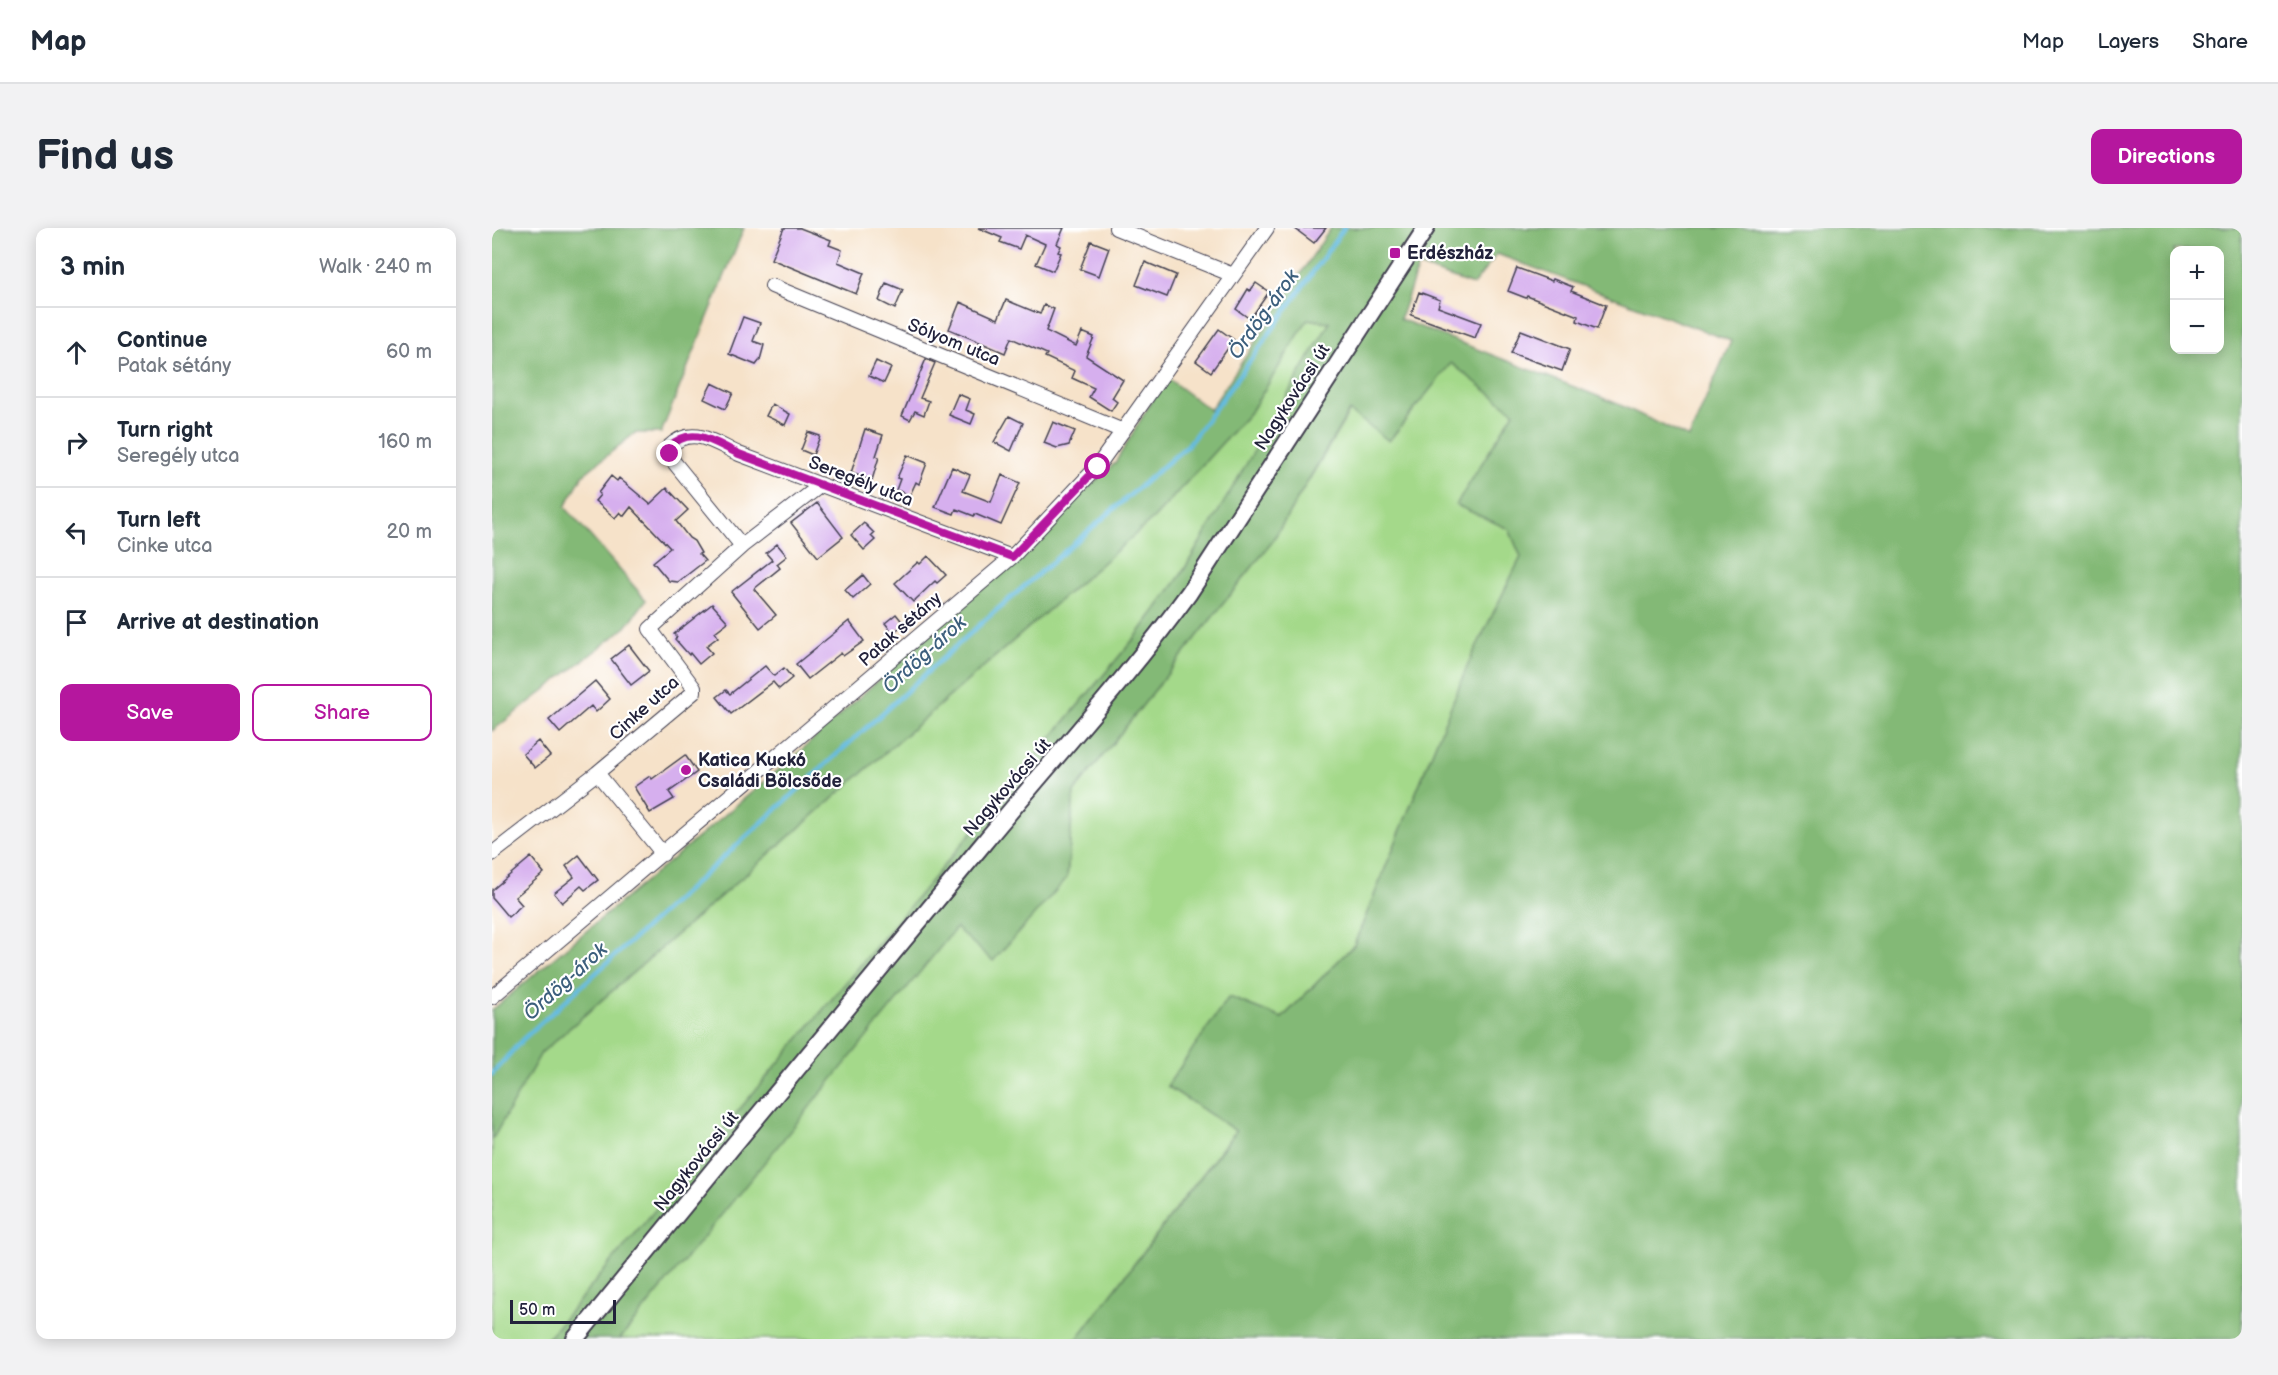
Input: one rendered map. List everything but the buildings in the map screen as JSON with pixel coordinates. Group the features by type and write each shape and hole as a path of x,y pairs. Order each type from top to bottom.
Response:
{"street":[{"path":"1116,228 1147,234 1233,274"},
{"name":"Patak sétány","path":"492,997 1012,557 1098,467 1267,228"},
{"name":"Nagykovácsi út","path":"575,1339 1150,646 1189,593 1425,228"},
{"name":"Sólyom utca","path":"772,286 1123,431"},
{"name":"Seregély utca","path":"742,546 673,461 669,447 676,441 699,435 739,454 1012,557"},
{"name":"Cinke utca","path":"492,854 597,773 694,692 694,688 650,629 742,546 821,484"},
{"path":"597,773 663,854"}],"green space":[{"path":"492,228 744,228 661,433 635,433 583,475 565,507 646,600 626,627 492,731"},
{"path":"1331,228 2242,228 2242,1339 1077,1339 1236,1131 1167,1086 1229,997 1282,1018 1354,945 1469,662 1521,557 1509,529 1456,505 1514,412 1451,363 1389,441 1349,411 1272,542 1074,792 1067,878 993,961 956,928 620,1339 547,1339 1138,634 1181,575 1330,322 1308,319 1252,410 1155,517 541,1053 492,1140 492,1010 795,756 1115,463 1166,377 1210,410","holes":["1497,254 1731,341 1689,438 1618,404 1400,319 1418,266 1473,285"]},
{"path":"1308,319 1331,323 1181,575 1138,634 547,1339 492,1339 492,1140 541,1053 1155,517 1252,410"},
{"path":"1451,363 1514,412 1456,505 1509,529 1521,557 1469,662 1354,945 1282,1018 1229,997 1167,1086 1236,1130 1077,1339 620,1339 956,927 1067,878 1074,792 1272,542 1350,411 1389,441"}],"waterway":[{"name":"Ördög-árok","path":"492,1074 522,1040 985,620 1188,445 1344,228"}],"place":[{"name":"Erdészház","path":"1395,253"},
{"name":"Katica Kuckó Családi Bölcsőde","path":"686,770"}],"route":[{"path":"670,454 669,447 676,441 699,435 739,454 1012,557 1098,467"}]}
